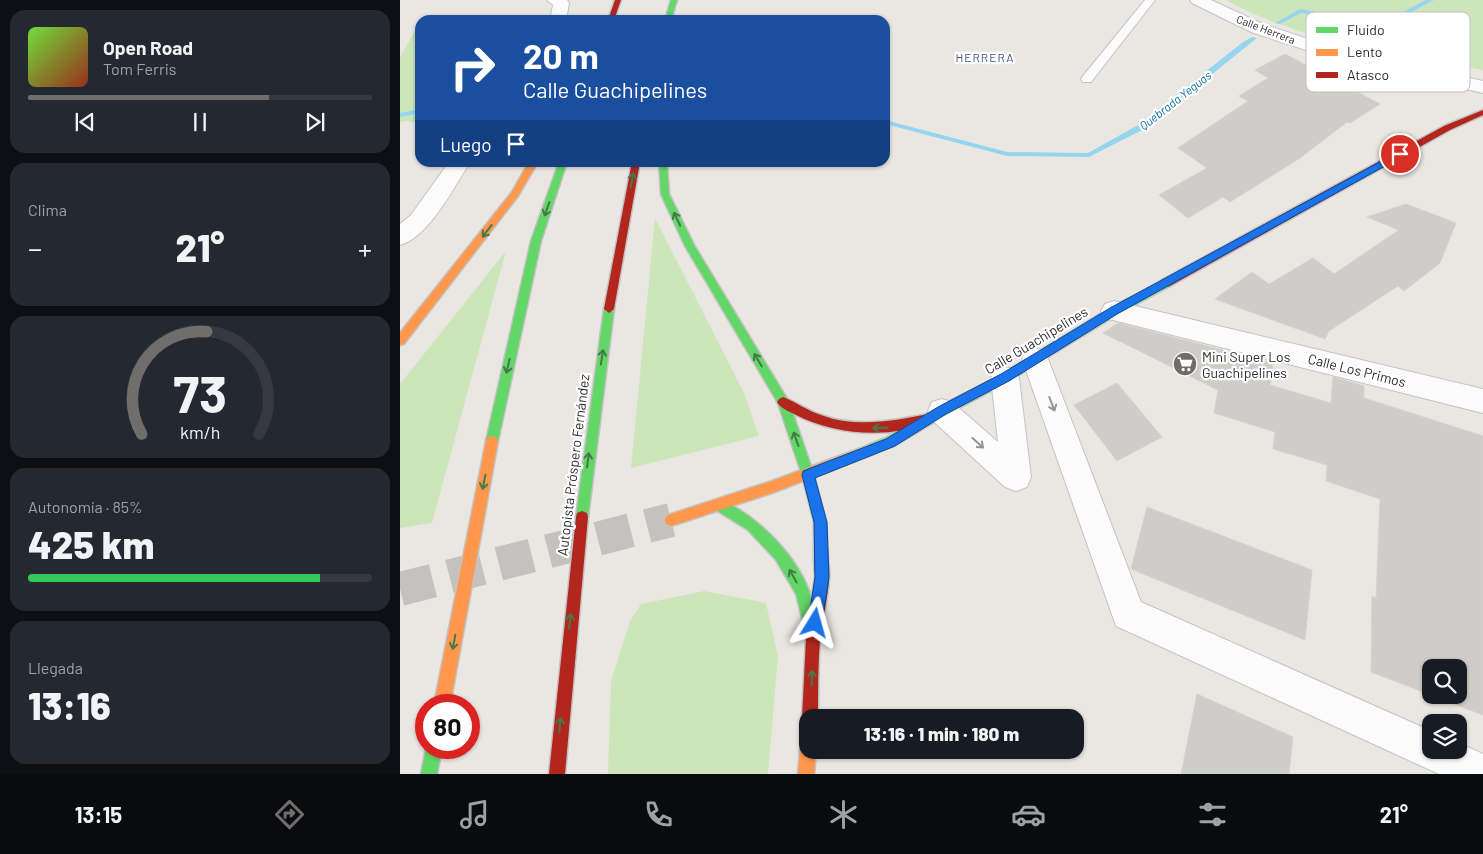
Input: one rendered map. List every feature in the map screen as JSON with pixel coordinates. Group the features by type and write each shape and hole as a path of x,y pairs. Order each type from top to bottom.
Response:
{"main road":[{"path":"613,15 618,0"},
{"path":"670,15 674,0"},
{"name":"Calle Guachipelines","path":"671,520 720,506 808,475 890,442 935,415 1005,378 1114,311 1447,128 1483,112"},
{"path":"400,341 515,194 531,167"},
{"path":"444,694 493,434 508,366 536,241 561,167"},
{"name":"Autopista Próspero Fernández","path":"557,774 564,670 594,406 618,253 635,167"},
{"path":"662,167 665,194 690,246 783,402 808,475 820,522 822,577 813,638 810,709"},
{"path":"783,402 813,420 850,429 890,428 935,415"},
{"path":"720,506 754,526 781,554 802,592 813,638"},
{"path":"430,774 432,759"},
{"path":"806,774 807,759"}],"street":[{"path":"555,0 561,3 560,15"},
{"name":"Calle Herrera","path":"1198,0 1257,28 1306,44"},
{"name":"Calle Herrera","path":"1470,84 1483,87"},
{"path":"400,238 419,221 457,167"},
{"name":"Calle Los Primos","path":"1114,311 1483,401"},
{"path":"1035,358 1128,614 1483,774"},
{"path":"935,415 1016,477 1005,378"}],"lane":[{"path":"1087,79 1150,0"}],"green space":[{"path":"1226,0 1483,0 1483,70 1470,68 1470,12 1306,12 1306,33 1256,15"},
{"path":"415,30 415,123 400,122 400,58"},
{"path":"655,218 744,393 759,436 631,468"},
{"path":"506,251 432,523 400,528 400,384"},
{"path":"704,591 766,603 778,656 768,774 608,774 611,681 630,621 641,604"}],"building":[{"path":"1285,54 1306,65 1306,92 1357,92 1380,104 1350,123 1347,122 1300,158 1230,202 1223,197 1188,218 1159,195 1207,168 1178,148 1248,101 1239,96 1268,78 1255,70"},
{"path":"1406,204 1456,223 1440,263 1404,291 1398,286 1329,331 1325,339 1215,299 1252,272 1269,284 1313,258 1334,274 1399,230 1367,217"},
{"path":"1118,323 1273,363 1270,385 1331,403 1333,377 1364,386 1364,398 1483,436 1483,715 1454,704 1467,704 1467,659 1422,659 1422,692 1371,672 1372,596 1376,598 1380,499 1326,481 1327,465 1273,449 1275,432 1214,413 1218,390 1103,333"},
{"path":"1117,383 1162,437 1117,461 1074,405"},
{"path":"1147,507 1312,570 1305,640 1131,569"},
{"path":"1197,694 1293,737 1289,774 1181,774"}],"waterway":[{"name":"Quebrada Yeguas","path":"1408,12 1431,0"},
{"name":"Quebrada Yeguas","path":"1278,23 1300,11 1306,12"},
{"name":"Quebrada Yeguas","path":"890,123 1007,154 1089,155 1141,127 1245,43 1254,38"},
{"name":"Quebrada Yeguas","path":"400,115 415,112"}],"tunnel":[{"path":"400,589 671,520"}],"traffic: fast":[{"path":"670,15 674,0"},
{"path":"492,441 536,241 561,167"},
{"path":"663,167 665,194 690,246 783,402 808,475 820,522 821,559"},
{"path":"872,449 890,442 942,411 1005,378 1114,311 1166,283"},
{"path":"582,517 609,309"},
{"path":"720,506 753,526 781,555 802,592 810,625"},
{"path":"429,774 432,759"}],"traffic: slow":[{"path":"400,341 515,194 531,167"},
{"path":"444,694 492,441"},
{"path":"671,520 772,487 872,449"},
{"path":"806,774 807,759"}],"traffic: jam":[{"path":"613,15 618,0"},
{"path":"1166,283 1447,128 1483,112"},
{"path":"609,309 635,167"},
{"path":"783,402 820,420 853,427 870,428 928,419"},
{"path":"557,774 582,517"},
{"path":"810,709 813,638 822,577 821,559"}],"place":[{"name":"Mini Super Los Guachipelines","path":"1185,364"}],"district":[{"name":"HERRERA","path":"985,57"}],"route":[{"path":"815,623 822,577 820,522 808,475 890,442 942,410 1005,378 1114,311 1400,154"}]}
